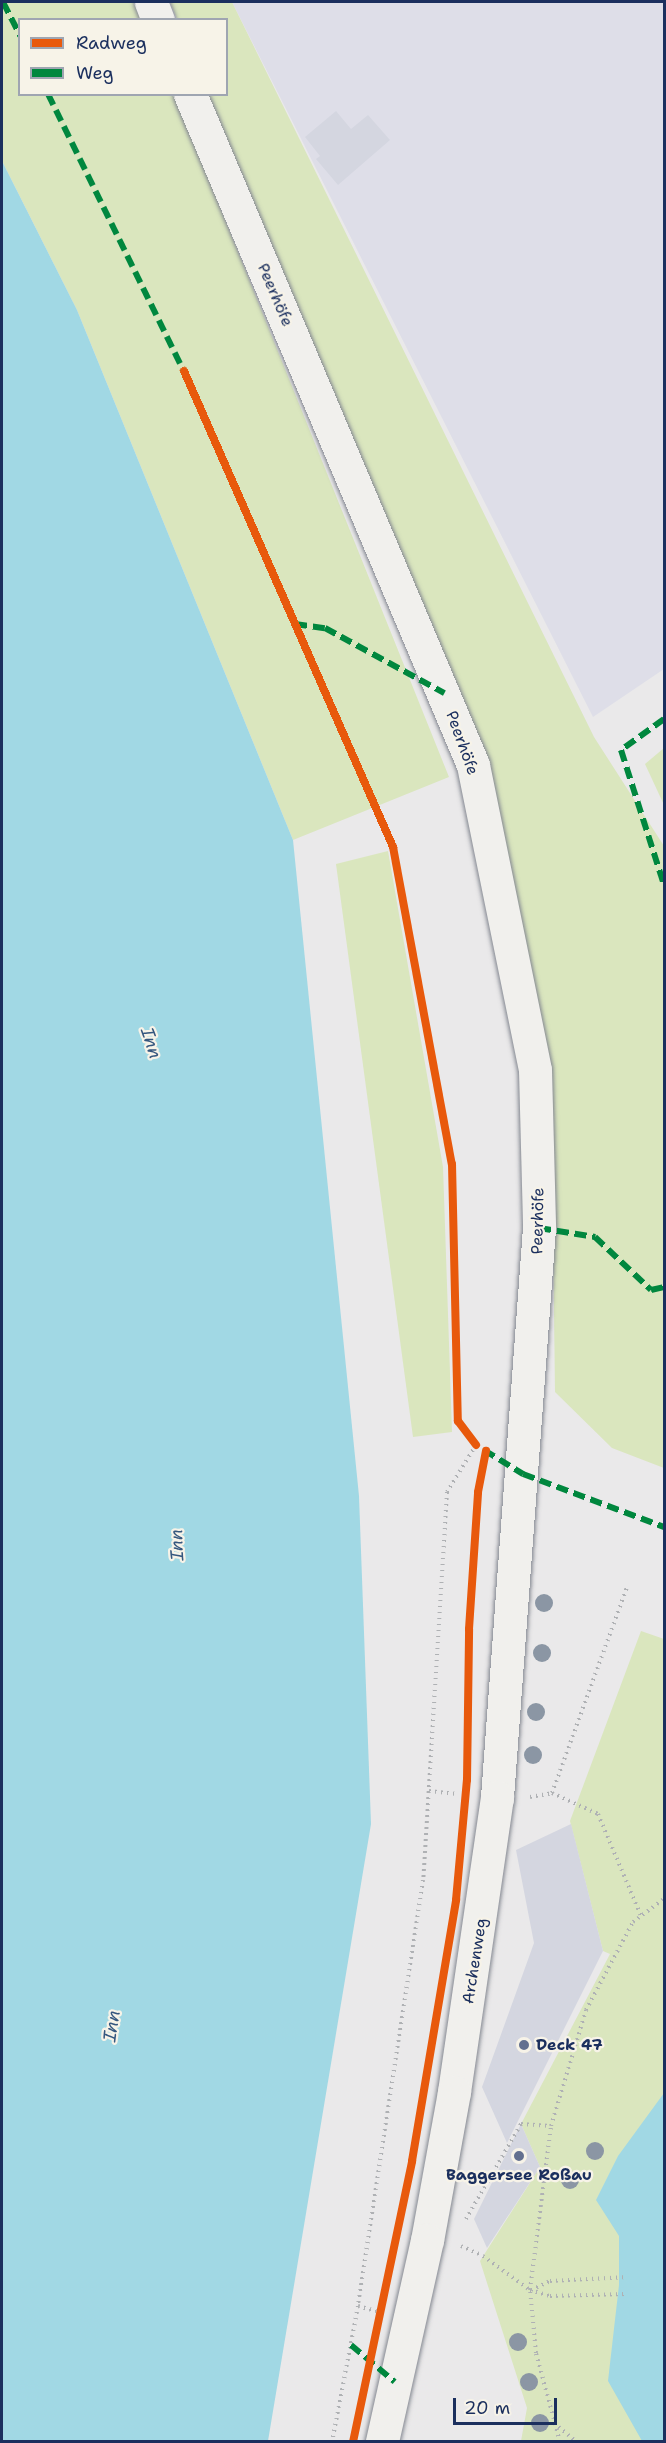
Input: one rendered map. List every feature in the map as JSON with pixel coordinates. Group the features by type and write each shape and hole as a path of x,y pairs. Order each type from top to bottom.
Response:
{"street":[{"path":"151,2 157,18"},
{"name":"Peerhöfe","path":"191,96 473,765 535,1070 539,1228 523,1474"},
{"name":"Archenweg","path":"382,2442 427,2240 482,1922 497,1797 523,1474"}],"path":[{"path":"184,371 393,847 452,1164 458,1421 476,1445 447,1492 423,1880 358,2306 332,2442"},
{"path":"552,1793 627,1587"},
{"path":"429,1791 457,1794"},
{"path":"520,1799 552,1793 598,1814 641,1916"},
{"path":"560,2442 536,2353 530,2290 551,2126 586,2010 633,1922 664,1899"},
{"path":"457,2224 470,2217 521,2124 551,2126"},
{"path":"452,2242 483,2256 530,2290 550,2296 626,2294"},
{"path":"530,2290 550,2281 627,2277"},
{"path":"380,2323 384,2301"},
{"path":"358,2306 382,2312"},
{"path":"554,2423 577,2442"}],"shaded area":[{"path":"232,2 664,2 664,669 593,717"}],"green space":[{"path":"2,2 133,2 141,18 18,18 18,96 175,96 449,777 293,840 77,310 2,161"},
{"path":"170,2 232,2 594,737 664,846 664,1468 612,1448 555,1392 551,1067 487,763 208,96 228,96 228,18 177,18"},
{"path":"664,748 664,805 645,764"},
{"path":"388,851 443,1167 452,1432 413,1437 336,864"},
{"path":"641,1631 664,1639 664,2441 521,2441 527,2408 480,2261 540,2167 521,2124 610,1954 603,1951 570,1821"}],"water":[{"name":"Inn","path":"2,161 77,310 293,840 359,1496 371,1824 268,2441 2,2441"},
{"name":"Baggersee Roßau","path":"664,2093 664,2441 642,2441 608,2381 619,2285 619,2236 596,2200 618,2156"}],"building":[{"path":"336,111 351,129 368,115 390,140 338,185 316,159 320,156 305,137"},
{"path":"571,1824 603,1951 507,2143 482,2087 534,1943 516,1850"},
{"path":"521,2124 540,2167 487,2248 474,2219"}],"marked path":[{"path":"3,2 18,32"},
{"path":"49,96 184,371"},
{"path":"295,624 325,628 444,693"},
{"path":"664,719 621,750 664,885"},
{"path":"539,1228 595,1237 651,1290 664,1287"},
{"path":"484,1450 523,1474 664,1527"},
{"path":"351,2345 395,2382"}],"cycle path":[{"path":"184,371 393,847 452,1164 458,1421 476,1445"},
{"path":"353,2442 412,2161 456,1900 467,1780 469,1629 478,1492 486,1451"}],"place":[{"name":"Deck 47","path":"524,2045"},
{"name":"Baggersee Roßau","path":"519,2156"}]}
